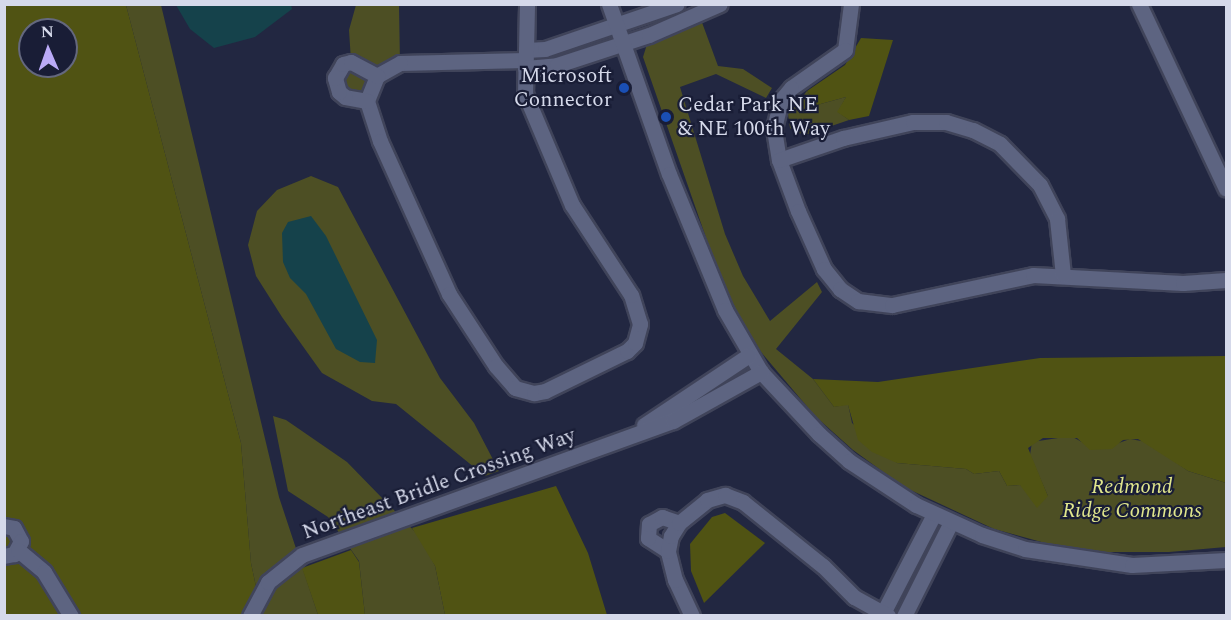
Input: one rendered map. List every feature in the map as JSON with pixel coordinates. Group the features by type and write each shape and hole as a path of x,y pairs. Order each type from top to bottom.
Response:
{"street":[{"path":"527,4 525,59 525,94 572,205 631,295 639,333 627,351 545,391 524,392 515,388 478,342 432,262 372,123 367,101 377,76 410,61 525,59 557,65 624,42 720,4"},
{"path":"609,4 698,250 749,355 800,416 849,461 934,514 1025,549 1087,561 1152,565 1227,560"},
{"path":"525,59 545,49 677,4"},
{"path":"851,4 845,50 791,88 781,100 774,129 779,160 824,269 835,284 858,301 892,305 1006,279 1063,275 1183,283 1227,280"},
{"path":"1139,4 1225,182"},
{"path":"367,101 339,92 335,78 339,70 351,62 377,76"},
{"path":"779,160 843,138 913,122 946,122 973,130 1000,144 1040,185 1056,219 1063,275"},
{"name":"Northeast Bridle Crossing Way","path":"632,434 749,355"},
{"name":"Northeast Bridle Crossing Way","path":"250,615 268,582 284,567 344,538 702,408 761,372"},
{"path":"692,615 675,580 668,551 679,523 707,500 725,495 743,502 823,566 854,597 886,614 934,514"},
{"path":"668,551 648,538 649,524 662,517 679,523"},
{"path":"904,615 951,522"},
{"path":"4,526 18,532 11,553 44,572 71,615"}],"green space":[{"path":"126,5 161,5 279,497 318,615 262,615 251,563 241,443"},
{"path":"356,5 399,5 400,63 369,94 345,97 339,70 351,61 349,30"},
{"name":"Redmond Ridge Commons","path":"700,17 718,66 743,69 772,88 766,98 716,74 680,87 725,234 743,276 770,321 817,282 822,292 776,349 813,379 834,407 848,404 852,423 897,463 966,469 974,474 999,471 1007,486 1020,485 1048,496 1030,455 1032,442 1071,436 1087,445 1116,444 1130,439 1147,442 1188,471 1226,483 1226,547 1169,552 1104,552 1056,546 994,529 904,487 853,450 815,416 761,352 726,295 643,57 648,41"},
{"path":"807,91 817,105 846,97 838,112 849,120 808,134 797,133 790,128 788,114"},
{"path":"311,176 338,187 440,378 474,423 499,471 485,476 396,404 372,401 322,373 282,317 256,276 248,245 257,211 277,190"},
{"path":"273,416 286,420 347,462 422,539 435,566 445,615 365,615 359,561 328,517 288,491"}],"shaded area":[{"path":"4,5 126,5 241,443 251,563 262,615 5,615"},
{"path":"176,5 291,5 292,9 255,37 214,48 190,29"},
{"path":"861,38 893,40 869,116 849,120 837,112 846,97 817,105 807,91 845,65"},
{"path":"311,216 326,236 377,340 375,363 360,362 336,349 306,294 290,278 283,262 282,233 288,222"},
{"path":"1226,356 1226,483 1188,471 1138,439 1123,440 1112,449 1090,450 1077,438 1043,438 1028,448 1048,496 1037,508 1020,485 1007,486 999,471 974,474 966,469 897,463 872,452 858,440 848,405 834,407 813,379 878,382 1040,358"},
{"path":"556,486 588,553 607,615 445,615 435,566 412,528"},
{"path":"725,513 765,543 704,603 691,571 690,544 712,517"},
{"path":"351,550 359,562 365,615 318,615 302,568"}],"place":[{"name":"Microsoft Connector","path":"624,88"},
{"name":"Cedar Park NE & NE 100th Way","path":"666,117"}]}
